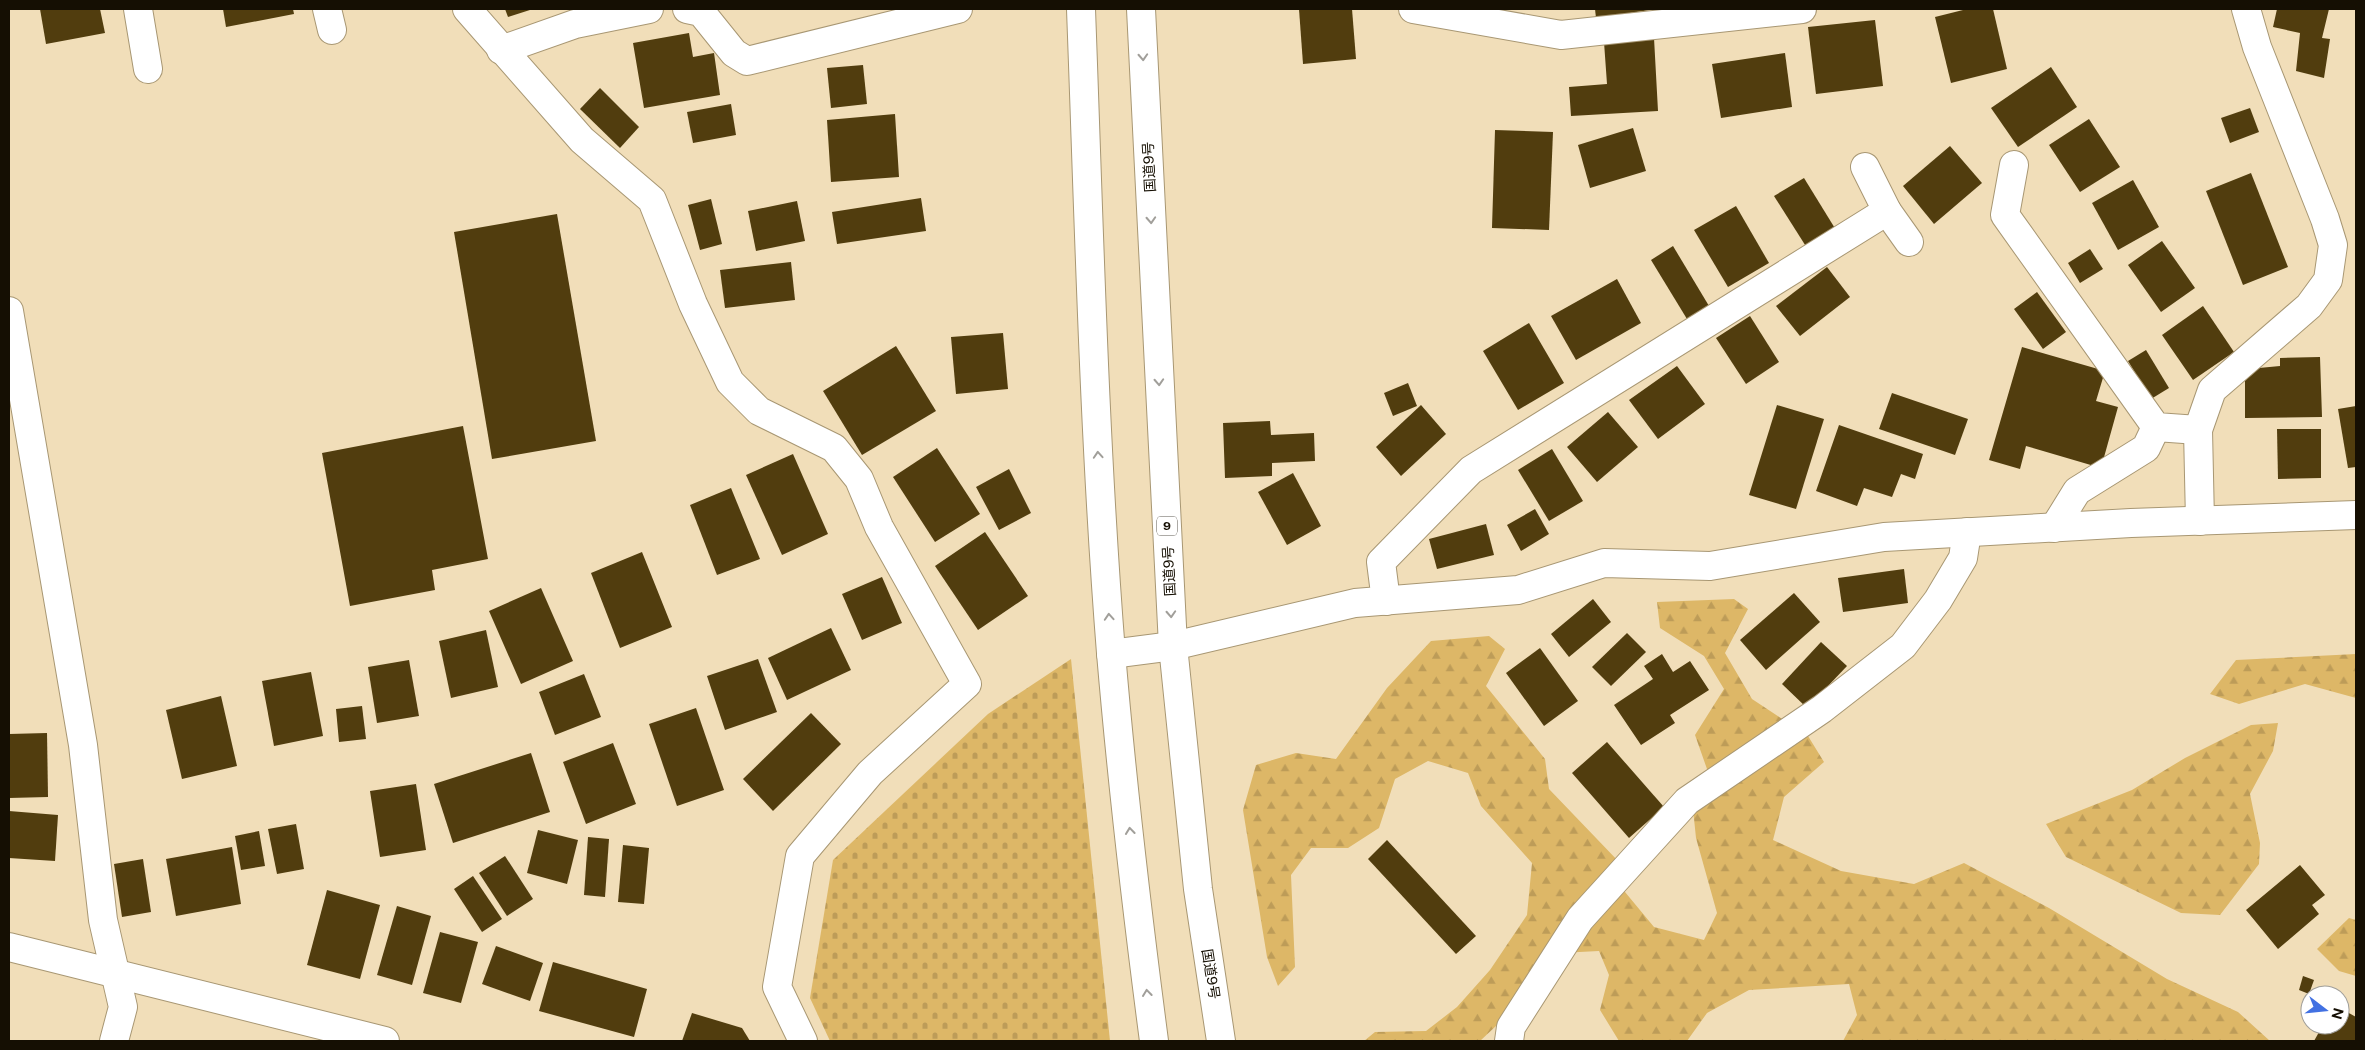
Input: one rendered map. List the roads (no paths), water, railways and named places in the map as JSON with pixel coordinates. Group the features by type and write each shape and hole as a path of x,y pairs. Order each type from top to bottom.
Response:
{"main road":[{"path":"138,9 148,69"},
{"path":"466,9 582,140 652,200 693,304 730,382 759,411 834,448 859,479 879,527 967,684 870,773 800,856 777,987 803,1041"},
{"path":"501,50 574,24 649,9"},
{"path":"687,9 701,12 734,52 747,60 958,9"},
{"path":"1081,9 1096,425 1112,654 1140,931 1154,1041"},
{"name":"国道9号","path":"1141,9 1173,646 1198,889 1221,1041"},
{"path":"1413,9 1561,35 1802,9"},
{"path":"2200,520 2198,430 2212,390 2309,306 2328,280 2333,245 2325,219 2257,47 2246,9"},
{"path":"2014,165 2005,214 2156,427"},
{"path":"1865,167 1886,211 1909,242"},
{"path":"1386,601 1381,562 1471,470 1886,211"},
{"path":"9,311 83,746 103,920 113,973 123,1006 114,1041"},
{"path":"2156,427 2198,430"},
{"path":"2054,528 2077,491 2146,448 2156,427"},
{"path":"1112,654 1173,646 1355,603 1518,590 1604,563 1710,566 1884,537 2200,520 2356,515"},
{"path":"1509,1041 1511,1027 1580,919 1687,801 1822,710 1902,646 1938,600 1964,558 1967,532"},
{"path":"9,947 385,1041"}]}
